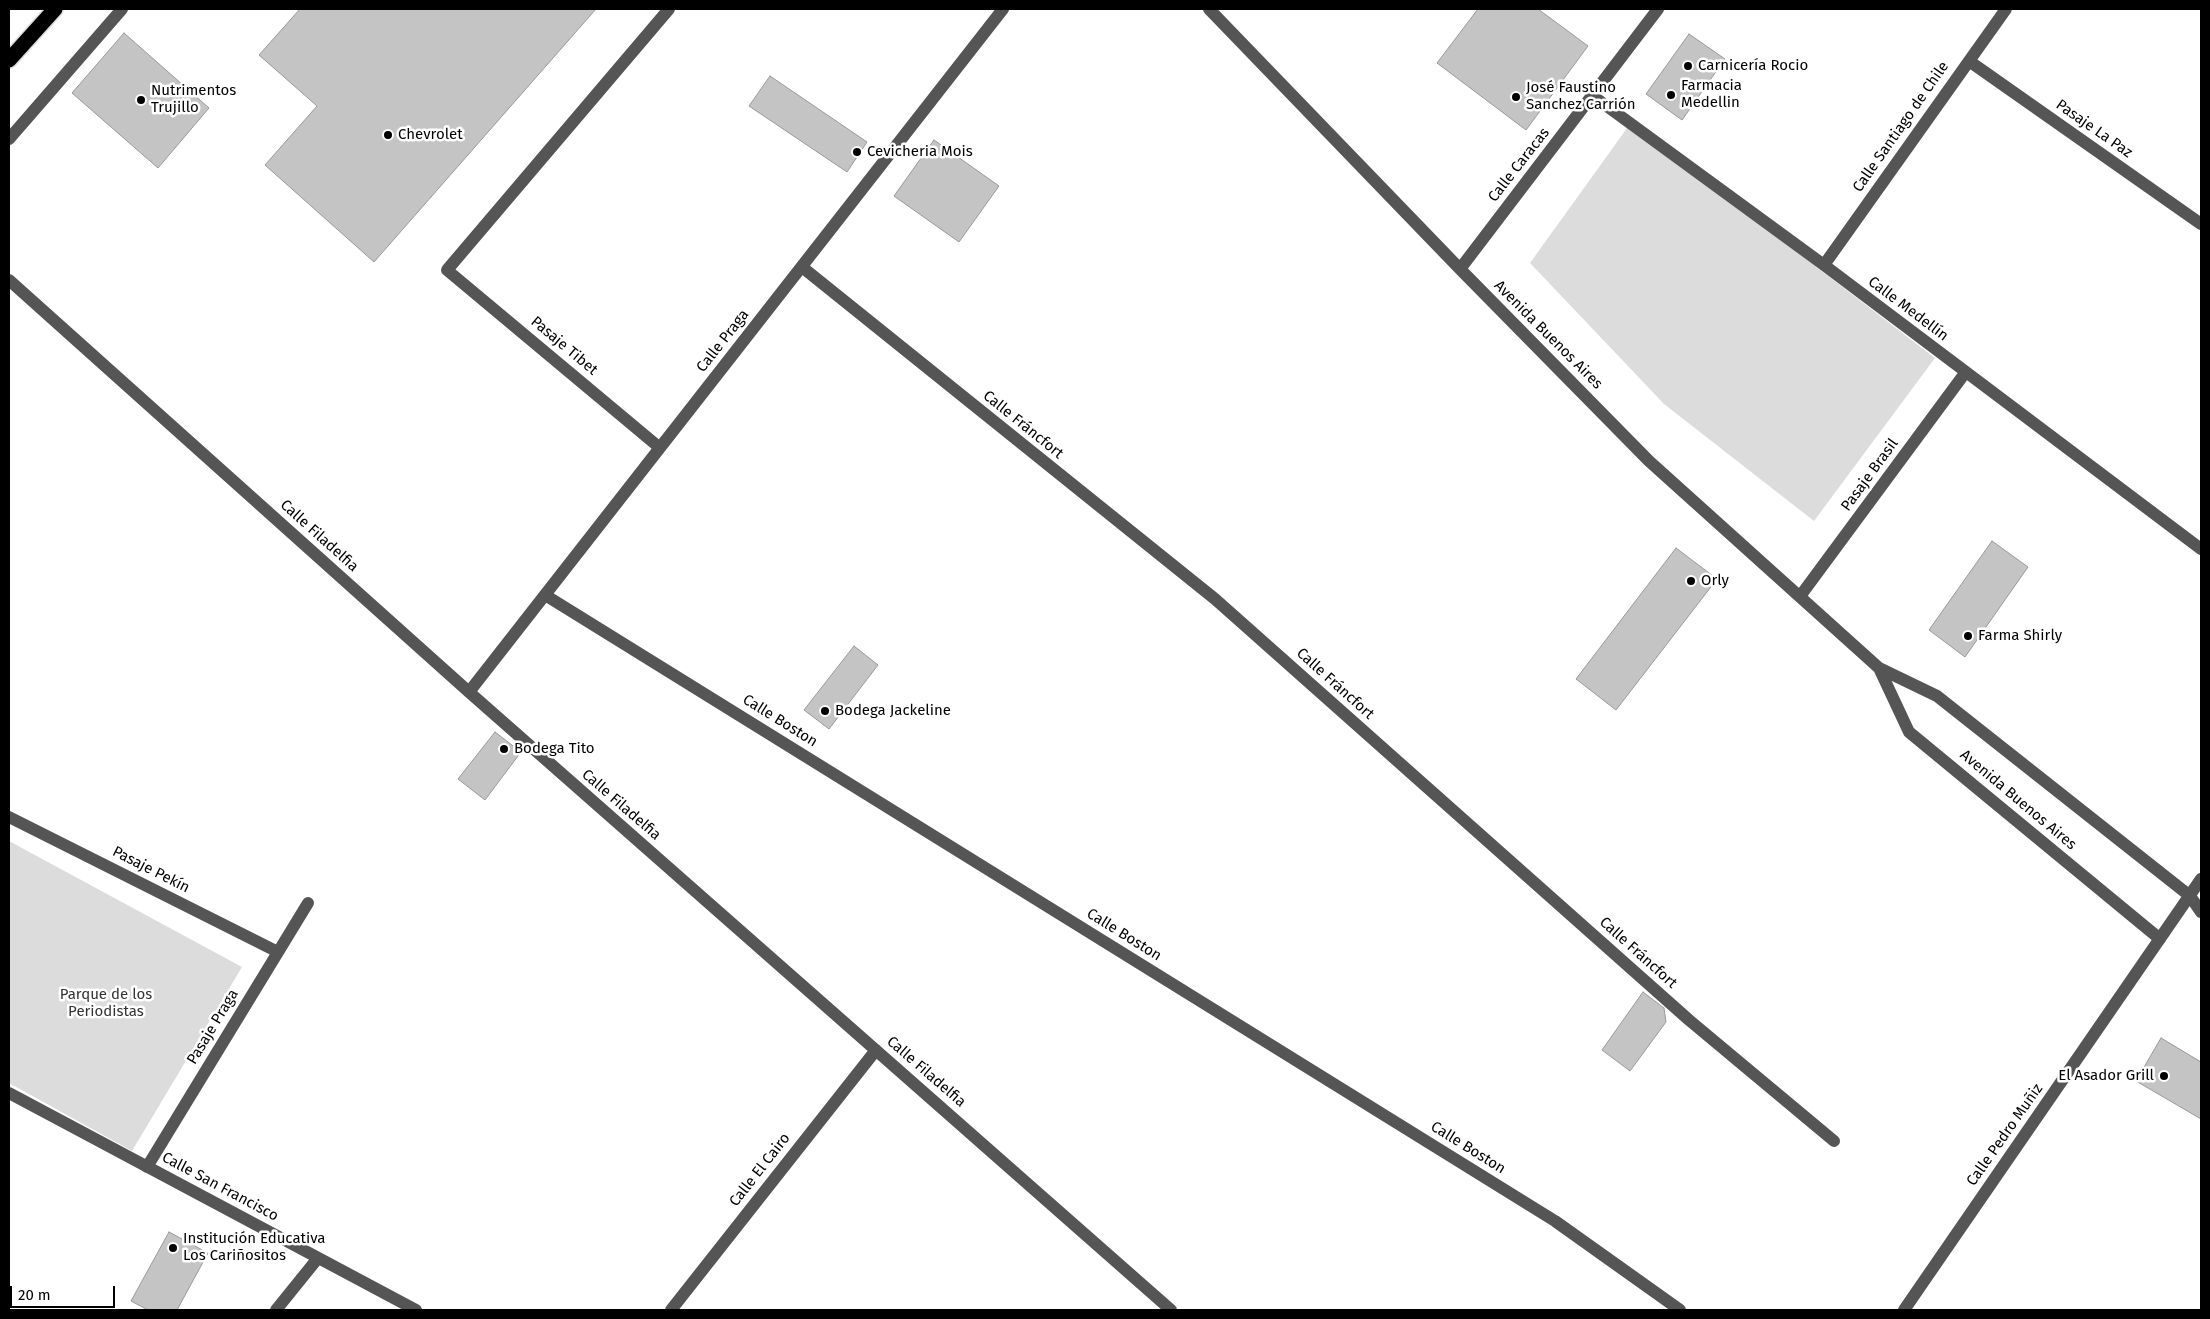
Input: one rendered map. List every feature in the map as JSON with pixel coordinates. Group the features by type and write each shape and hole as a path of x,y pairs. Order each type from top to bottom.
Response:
{"highway":[{"path":"9,60 55,9"}],"street":[{"path":"9,139 122,9"},
{"name":"Pasaje Tibet","path":"660,448 447,270 669,9"},
{"name":"Calle Praga","path":"469,692 1004,9"},
{"name":"Avenida Buenos Aires","path":"1210,9 1460,268 1650,461 1801,595 1879,668 1937,696 2190,896 2201,912"},
{"name":"Calle Caracas","path":"1460,268 1658,9"},
{"name":"Calle Santiago de Chile","path":"1824,265 2006,9"},
{"name":"Pasaje La Paz","path":"1969,61 2201,224"},
{"name":"Calle Medellín","path":"1593,96 1824,265 2201,549"},
{"name":"Calle Fráncfort","path":"802,267 1215,599 1689,1020 1834,1141"},
{"name":"Calle Filadelfia","path":"9,280 469,692 1171,1310"},
{"name":"Pasaje Brasil","path":"1801,595 1965,373"},
{"name":"Calle Boston","path":"545,595 1555,1221 1680,1310"},
{"name":"Avenida Buenos Aires","path":"1879,668 1909,732 2160,939"},
{"name":"Pasaje Pekín","path":"9,817 278,952"},
{"name":"Calle Pedro Muñiz","path":"1904,1310 2201,879"},
{"name":"Pasaje Praga","path":"147,1167 308,903"},
{"name":"Calle El Cairo","path":"671,1310 876,1050"},
{"name":"Calle San Francisco","path":"9,1093 416,1310"},
{"path":"276,1310 318,1258"}],"green space":[{"path":"1630,124 1935,358 1814,521 1664,404 1530,263"},
{"name":"Parque de los Periodistas","path":"9,841 242,967 132,1151 9,1083"}],"building":[{"name":"Chevrolet","path":"300,9 596,9 374,262 265,165 317,106 259,55"},
{"name":"José Faustino Sanchez Carrión","path":"1478,9 1538,9 1588,46 1526,130 1437,63"},
{"name":"Nutrimentos Trujillo","path":"124,33 209,108 158,168 72,93"},
{"path":"1689,34 1725,59 1682,120 1646,94"},
{"path":"770,76 867,142 847,172 749,106"},
{"path":"934,140 999,186 959,242 894,196"},
{"path":"1992,541 2028,567 1965,657 1929,630"},
{"path":"1676,548 1717,579 1616,710 1576,679"},
{"path":"854,646 878,665 829,729 804,710"},
{"path":"495,732 521,752 485,800 458,779"},
{"path":"1643,992 1664,1008 1666,1022 1630,1071 1602,1050"},
{"path":"2161,1038 2201,1062 2201,1119 2136,1081"},
{"path":"169,1232 208,1253 177,1310 148,1310 131,1301"}],"place":[{"name":"Carnicería Rocio","path":"1688,66"},
{"name":"Farmacia Medellin","path":"1671,95"},
{"name":"José Faustino Sanchez Carrión","path":"1516,97"},
{"name":"Nutrimentos Trujillo","path":"141,100"},
{"name":"Chevrolet","path":"388,135"},
{"name":"Cevicheria Mois","path":"857,152"},
{"name":"Orly","path":"1691,581"},
{"name":"Farma Shirly","path":"1968,636"},
{"name":"Bodega Jackeline","path":"825,711"},
{"name":"Bodega Tito","path":"504,749"},
{"name":"El Asador Grill","path":"2164,1076"},
{"name":"Institución Educativa Los Cariñositos","path":"173,1248"}]}
